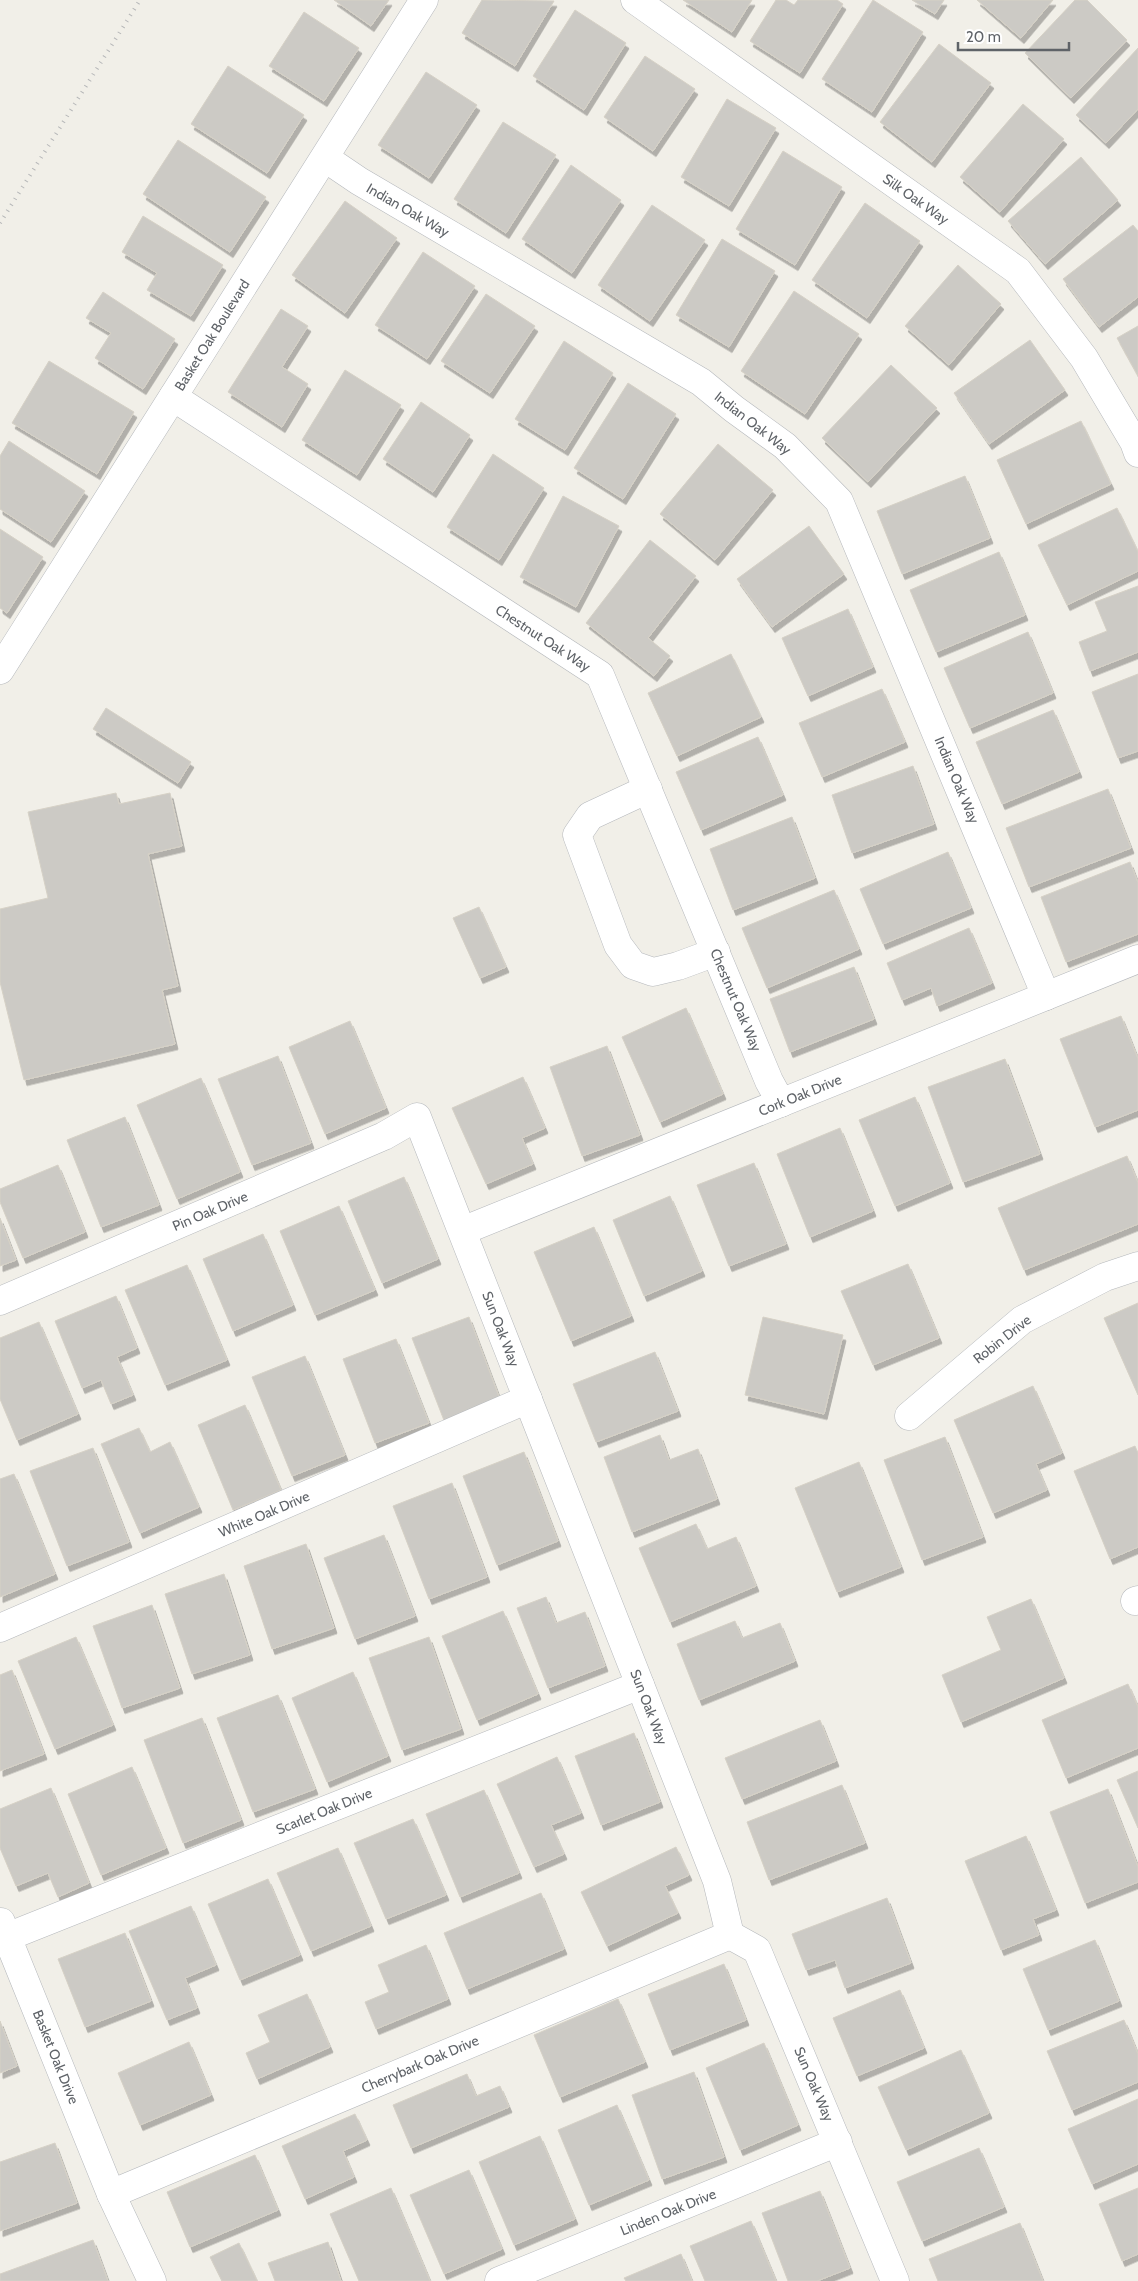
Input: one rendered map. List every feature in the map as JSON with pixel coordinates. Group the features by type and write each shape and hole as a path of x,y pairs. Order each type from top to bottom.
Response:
{"street":[{"name":"Basket Oak Boulevard","path":"0,670 424,0"},
{"name":"Silk Oak Way","path":"635,0 1018,271 1084,358 1134,442 1138,453"},
{"name":"Indian Oak Way","path":"324,158 359,181 701,382 785,446 840,501 1046,996"},
{"name":"Chestnut Oak Way","path":"173,398 600,675 769,1081 781,1103"},
{"path":"648,789 590,816 577,834 618,945 633,965 653,972 678,966 716,952"},
{"name":"Cork Oak Drive","path":"463,1232 1138,959"},
{"name":"Sun Oak Way","path":"418,1117 718,1881 730,1935 757,1950 895,2281"},
{"name":"Pin Oak Drive","path":"0,1300 384,1136 418,1117"},
{"name":"Robin Drive","path":"909,1416 1022,1320 1105,1277 1138,1266"},
{"name":"White Oak Drive","path":"0,1628 528,1399"},
{"name":"Scarlet Oak Drive","path":"3,1929 640,1685"},
{"name":"Basket Oak Drive","path":"3,1929 111,2194 152,2281"},
{"name":"Cherrybark Oak Drive","path":"111,2194 730,1935"},
{"name":"Linden Oak Drive","path":"499,2281 838,2142"}],"building":[{"path":"334,0 389,0 371,26"},
{"path":"482,0 554,1 515,66 462,33"},
{"path":"683,0 752,0 732,32"},
{"path":"776,0 786,0 794,5 798,0 837,0 843,4 800,73 750,41"},
{"path":"873,0 923,32 872,112 822,79"},
{"path":"912,0 944,0 935,14"},
{"path":"977,0 1053,0 1021,38"},
{"path":"1075,0 1087,0 1127,40 1071,98 1025,53"},
{"path":"575,10 626,43 584,110 533,76"},
{"path":"304,12 359,48 324,101 269,66"},
{"path":"939,44 991,83 932,162 880,122"},
{"path":"1138,48 1138,109 1106,143 1076,115"},
{"path":"645,56 695,89 653,151 604,117"},
{"path":"228,66 304,115 267,173 191,124"},
{"path":"426,72 477,105 429,178 378,145"},
{"path":"727,99 776,128 729,206 681,177"},
{"path":"1023,104 1064,139 1000,212 960,177"},
{"path":"503,122 556,155 506,233 454,199"},
{"path":"178,140 266,197 230,252 143,194"},
{"path":"783,151 842,187 795,265 736,229"},
{"path":"1081,157 1118,200 1045,264 1008,221"},
{"path":"571,165 621,200 572,273 522,239"},
{"path":"345,201 397,238 345,313 292,275"},
{"path":"865,203 920,241 867,318 812,280"},
{"path":"652,205 705,240 650,321 598,285"},
{"path":"143,216 223,265 191,316 147,290 157,273 122,252"},
{"path":"1133,225 1138,231 1138,297 1099,327 1063,279"},
{"path":"722,239 775,271 729,347 676,315"},
{"path":"423,252 475,286 427,359 375,325"},
{"path":"958,265 1001,304 949,365 905,326"},
{"path":"794,291 859,334 805,414 741,371"},
{"path":"103,292 175,339 143,389 95,358 111,333 86,318"},
{"path":"486,294 535,326 490,393 441,361"},
{"path":"281,309 308,326 282,367 308,384 282,427 228,392"},
{"path":"1138,326 1138,376 1117,338"},
{"path":"1030,340 1065,390 989,444 954,393"},
{"path":"564,341 613,373 565,450 515,419"},
{"path":"49,361 134,412 97,474 12,423"},
{"path":"891,365 937,408 868,482 822,438"},
{"path":"345,370 401,405 357,475 302,440"},
{"path":"628,383 676,414 623,499 574,468"},
{"path":"421,402 470,435 433,492 383,459"},
{"path":"1081,421 1111,484 1026,524 997,460"},
{"path":"9,441 85,491 51,542 0,509 0,456"},
{"path":"718,444 773,490 715,560 660,514"},
{"path":"493,454 544,488 499,560 447,527"},
{"path":"965,476 990,538 902,574 877,511"},
{"path":"563,496 619,526 576,607 520,577"},
{"path":"1117,508 1138,552 1138,571 1067,605 1038,545"},
{"path":"809,526 844,574 772,627 737,579"},
{"path":"0,529 43,557 7,613 0,608"},
{"path":"650,540 696,576 648,638 670,656 654,676 586,623"},
{"path":"999,552 1025,615 936,652 910,590"},
{"path":"1138,586 1138,652 1090,671 1079,642 1107,631 1095,602"},
{"path":"848,609 873,667 808,696 782,638"},
{"path":"1028,632 1053,693 970,728 944,668"},
{"path":"731,654 761,717 677,756 648,693"},
{"path":"1138,674 1138,751 1118,758 1092,692"},
{"path":"882,689 905,742 822,777 799,723"},
{"path":"106,708 191,762 178,783 93,729"},
{"path":"1053,710 1079,772 1002,804 976,742"},
{"path":"758,737 783,795 701,830 676,772"},
{"path":"913,766 934,824 852,853 832,795"},
{"path":"1108,789 1131,848 1029,887 1006,828"},
{"path":"116,793 119,804 170,793 182,846 148,854 178,986 162,990 175,1044 24,1080 0,982 0,909 48,898 28,812"},
{"path":"792,817 815,878 733,910 710,849"},
{"path":"948,852 971,908 883,944 860,889"},
{"path":"1130,862 1138,883 1138,934 1066,962 1041,897"},
{"path":"834,890 859,949 767,988 742,928"},
{"path":"479,907 506,967 480,978 453,918"},
{"path":"969,928 992,983 937,1006 931,988 902,1000 887,963"},
{"path":"854,967 874,1019 790,1052 770,999"},
{"path":"686,1008 723,1094 660,1122 622,1037"},
{"path":"1121,1016 1138,1059 1138,1110 1095,1127 1060,1039"},
{"path":"350,1021 386,1108 325,1134 289,1047"},
{"path":"607,1046 640,1135 582,1156 550,1067"},
{"path":"278,1056 311,1143 252,1165 218,1079"},
{"path":"1005,1059 1040,1154 963,1182 928,1087"},
{"path":"523,1077 545,1128 522,1138 533,1164 486,1184 452,1108"},
{"path":"201,1078 240,1172 177,1199 137,1105"},
{"path":"915,1097 950,1183 895,1206 859,1120"},
{"path":"125,1117 159,1205 101,1227 67,1140"},
{"path":"840,1128 873,1211 810,1237 777,1154"},
{"path":"1127,1156 1138,1183 1138,1224 1024,1270 998,1208"},
{"path":"754,1163 786,1244 729,1266 697,1185"},
{"path":"58,1165 85,1232 23,1258 0,1202 0,1189"},
{"path":"404,1177 438,1259 382,1283 348,1201"},
{"path":"670,1196 702,1271 644,1296 613,1220"},
{"path":"339,1206 375,1290 315,1315 280,1231"},
{"path":"0,1218 16,1260 0,1266"},
{"path":"594,1227 631,1316 571,1341 534,1252"},
{"path":"263,1234 293,1305 233,1331 203,1259"},
{"path":"908,1264 939,1338 873,1365 841,1291"},
{"path":"187,1265 227,1360 165,1385 125,1290"},
{"path":"116,1296 137,1348 117,1357 133,1395 111,1404 101,1380 82,1388 55,1321"},
{"path":"1138,1303 1138,1395 1104,1318"},
{"path":"469,1317 501,1402 445,1423 412,1338"},
{"path":"763,1317 843,1335 824,1414 745,1395"},
{"path":"39,1322 78,1414 17,1440 0,1399 0,1338"},
{"path":"396,1339 429,1423 375,1443 343,1359"},
{"path":"655,1352 678,1411 596,1442 573,1384"},
{"path":"305,1356 345,1455 292,1476 252,1377"},
{"path":"1033,1386 1062,1453 1036,1464 1047,1490 993,1513 954,1420"},
{"path":"245,1405 281,1490 233,1510 198,1425"},
{"path":"139,1428 150,1452 170,1442 199,1507 140,1533 101,1444"},
{"path":"660,1435 669,1460 698,1449 717,1499 632,1532 604,1457"},
{"path":"945,1437 983,1537 922,1560 884,1460"},
{"path":"1135,1446 1138,1453 1138,1547 1110,1559 1074,1471"},
{"path":"93,1448 129,1542 67,1566 30,1471"},
{"path":"524,1452 558,1541 497,1565 463,1476"},
{"path":"859,1462 901,1567 837,1592 795,1488"},
{"path":"14,1474 55,1574 0,1597 0,1479"},
{"path":"452,1483 487,1577 429,1599 393,1506"},
{"path":"696,1524 707,1549 736,1537 756,1586 670,1622 639,1548"},
{"path":"384,1535 415,1616 355,1639 324,1558"},
{"path":"306,1544 334,1628 272,1649 244,1566"},
{"path":"224,1574 250,1655 192,1674 165,1594"},
{"path":"546,1597 556,1623 585,1612 605,1666 548,1688 517,1608"},
{"path":"1031,1599 1064,1678 961,1722 942,1675 1001,1650 987,1617"},
{"path":"152,1605 180,1688 122,1708 93,1626"},
{"path":"503,1611 538,1694 477,1720 442,1636"},
{"path":"735,1621 742,1638 780,1623 795,1661 699,1700 677,1644"},
{"path":"76,1637 113,1725 55,1749 18,1661"},
{"path":"429,1637 461,1729 402,1750 369,1658"},
{"path":"12,1670 44,1754 0,1771 0,1675"},
{"path":"353,1672 388,1756 327,1782 292,1698"},
{"path":"1128,1684 1138,1707 1138,1748 1066,1778 1042,1720"},
{"path":"278,1695 315,1789 253,1812 217,1718"},
{"path":"202,1718 241,1820 183,1843 144,1740"},
{"path":"820,1720 836,1761 742,1799 725,1758"},
{"path":"634,1733 660,1802 601,1825 575,1756"},
{"path":"557,1757 581,1813 551,1825 564,1854 534,1867 497,1784"},
{"path":"132,1767 166,1848 101,1875 68,1794"},
{"path":"1138,1771 1138,1828 1117,1780"},
{"path":"842,1785 865,1843 769,1880 747,1822"},
{"path":"51,1788 89,1883 58,1897 48,1873 16,1886 0,1848 0,1809"},
{"path":"1108,1789 1138,1867 1138,1882 1085,1903 1050,1812"},
{"path":"484,1790 519,1873 460,1897 426,1814"},
{"path":"413,1819 446,1895 386,1919 354,1843"},
{"path":"1026,1836 1056,1910 1033,1919 1039,1935 1001,1950 965,1861"},
{"path":"676,1847 689,1875 665,1886 678,1913 607,1946 581,1892"},
{"path":"338,1848 371,1926 311,1951 277,1873"},
{"path":"268,1879 300,1955 240,1980 208,1904"},
{"path":"541,1893 564,1949 467,1989 444,1933"},
{"path":"887,1898 911,1963 845,1988 835,1960 806,1970 792,1934"},
{"path":"191,1906 216,1965 185,1978 197,2008 167,2020 129,1931"},
{"path":"125,1933 151,2001 85,2027 58,1959"},
{"path":"1095,1940 1119,2001 1048,2030 1023,1969"},
{"path":"426,1945 448,1999 376,2029 365,2002 389,1992 378,1965"},
{"path":"724,1964 746,2020 670,2050 648,1994"},
{"path":"900,1990 924,2048 857,2076 833,2018"},
{"path":"307,1994 330,2047 257,2079 246,2053 270,2042 258,2015"},
{"path":"618,1999 645,2062 560,2097 534,2035"},
{"path":"1124,2020 1138,2054 1138,2082 1072,2110 1047,2051"},
{"path":"0,2021 17,2066 0,2073"},
{"path":"189,2042 211,2095 140,2125 118,2073"},
{"path":"764,2043 798,2125 740,2150 706,2068"},
{"path":"961,2050 989,2113 906,2150 878,2087"},
{"path":"694,2072 724,2157 662,2179 632,2095"},
{"path":"467,2074 476,2096 500,2086 509,2107 411,2148 393,2105"},
{"path":"1138,2099 1138,2164 1092,2184 1068,2129"},
{"path":"617,2105 649,2180 589,2205 558,2130"},
{"path":"355,2114 367,2140 343,2151 354,2177 305,2199 282,2146"},
{"path":"540,2136 575,2219 514,2245 479,2162"},
{"path":"55,2143 77,2203 0,2231 0,2162"},
{"path":"979,2148 1004,2207 922,2241 897,2182"},
{"path":"255,2155 278,2210 190,2247 167,2192"},
{"path":"469,2170 502,2249 444,2274 410,2195"},
{"path":"391,2188 430,2281 359,2281 330,2214"},
{"path":"1138,2188 1138,2254 1122,2261 1099,2204"},
{"path":"820,2191 850,2268 817,2281 788,2281 762,2213"},
{"path":"751,2221 776,2281 705,2281 690,2246"},
{"path":"1020,2223 1043,2281 938,2281 929,2259"},
{"path":"93,2240 108,2281 0,2281 0,2274"},
{"path":"328,2242 341,2281 275,2281 268,2263"},
{"path":"239,2243 257,2281 222,2281 210,2257"},
{"path":"681,2254 692,2281 626,2281 624,2278"}],"railway":[{"path":"0,223 140,0"}]}
